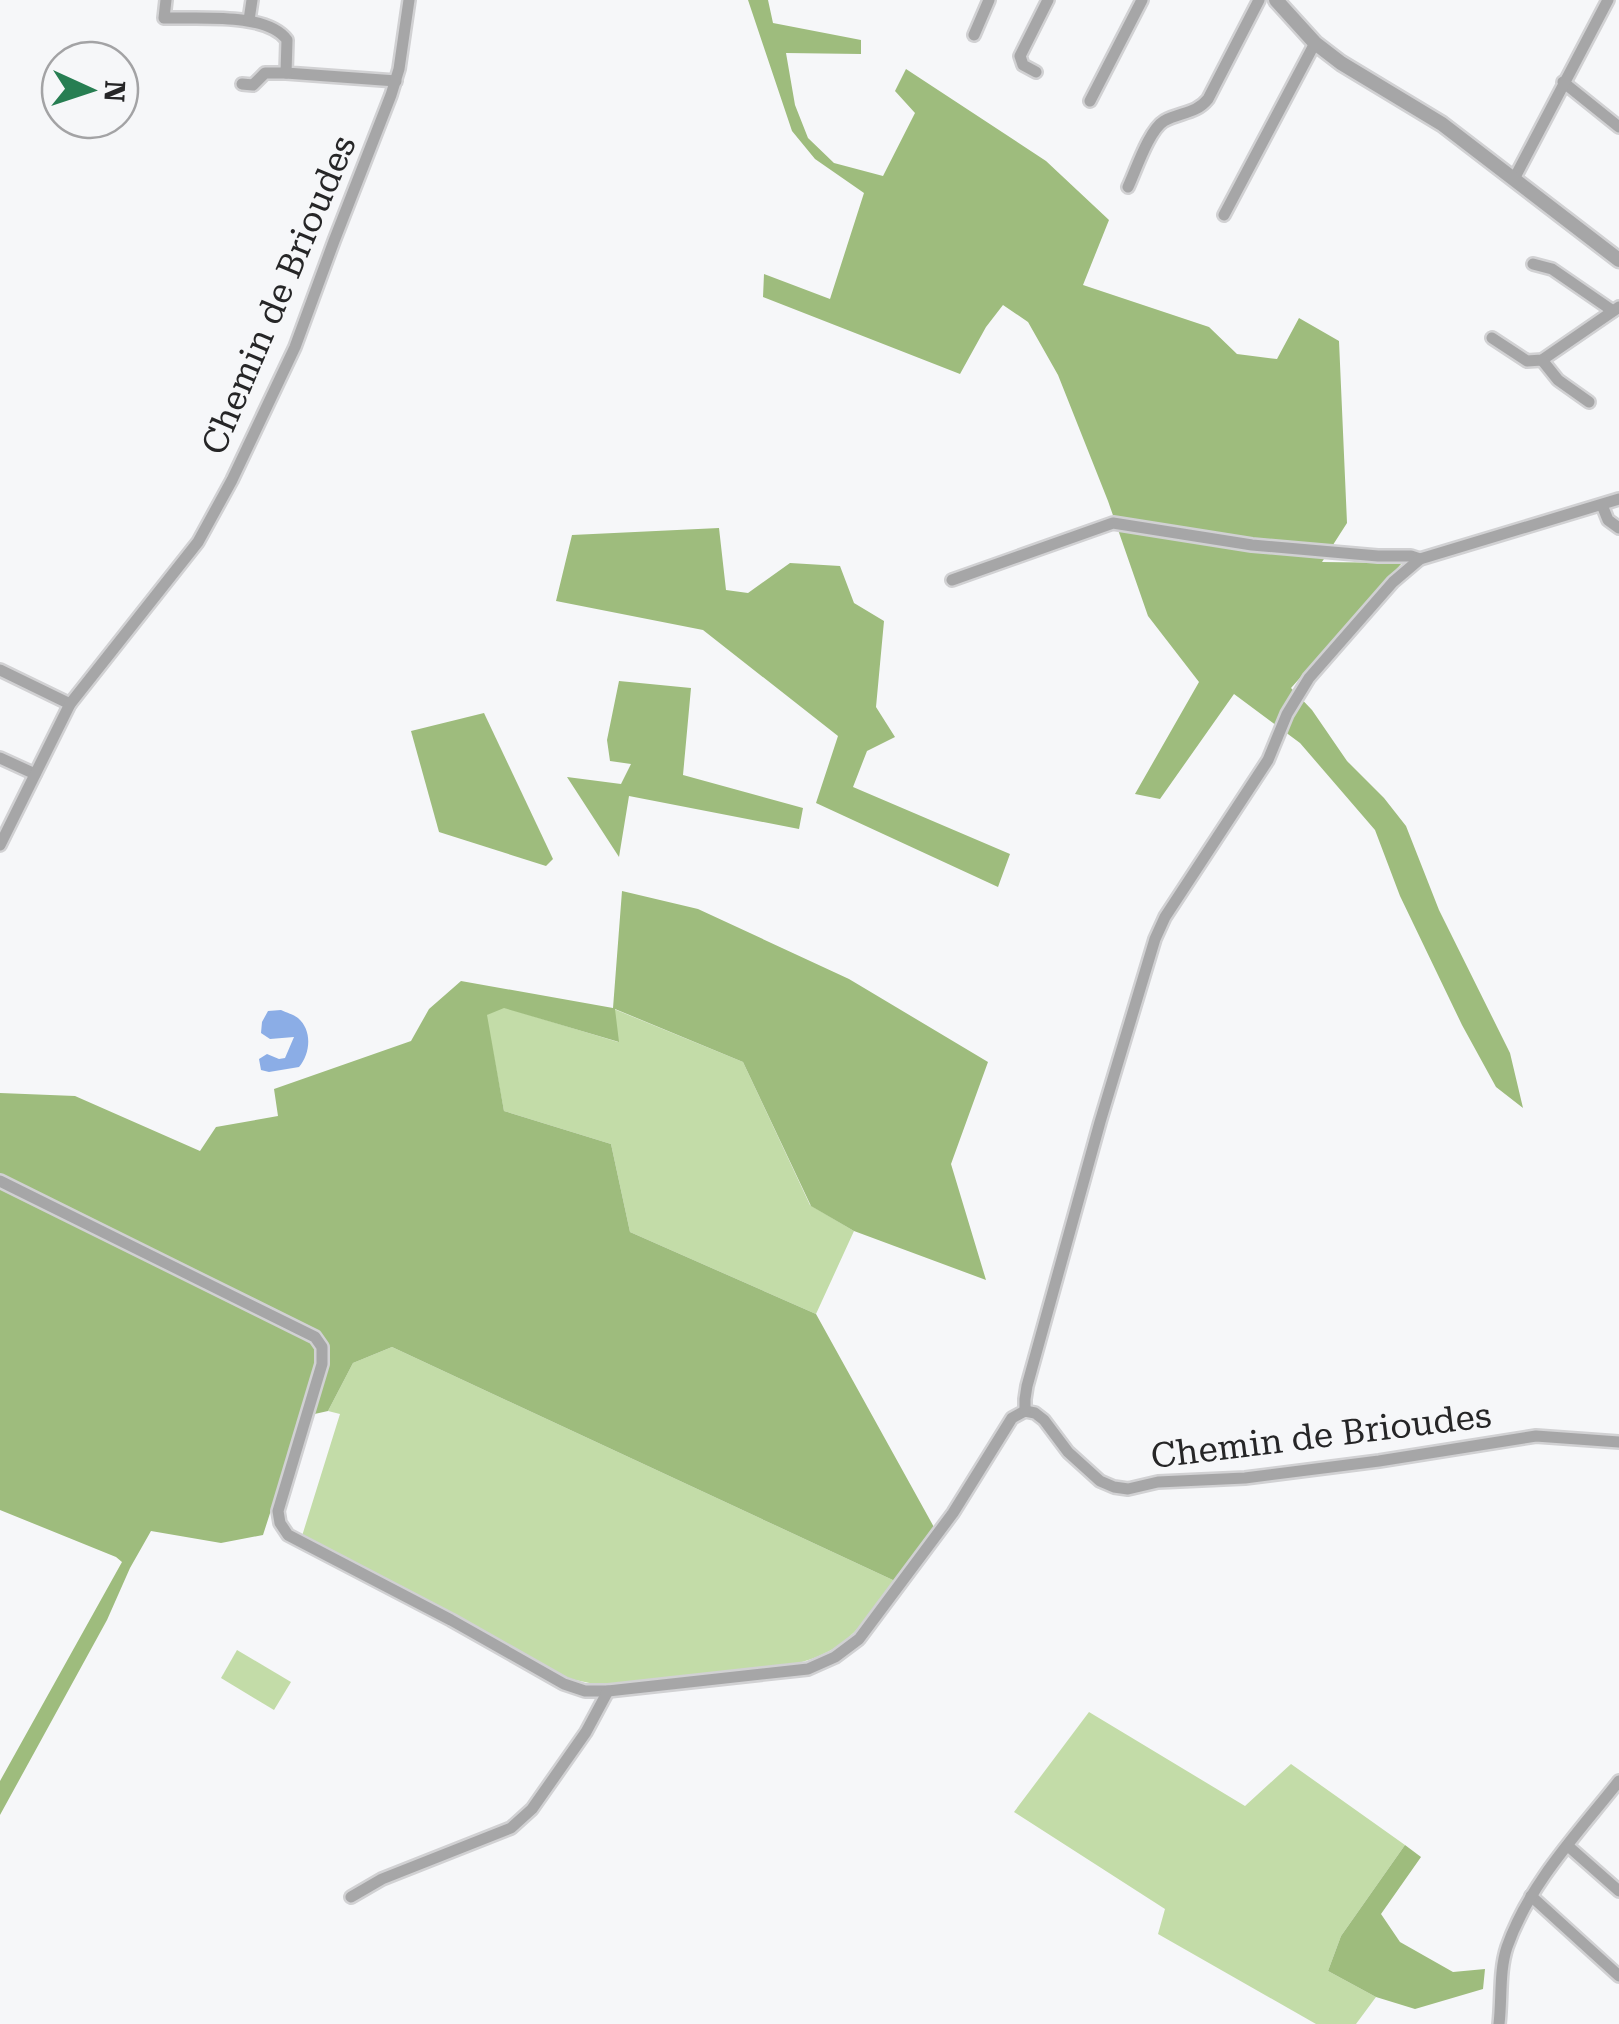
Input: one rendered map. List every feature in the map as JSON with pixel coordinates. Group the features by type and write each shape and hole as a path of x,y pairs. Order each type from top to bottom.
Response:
{"street":[{"path":"166,0 164,18 249,20 284,36 286,73"},
{"path":"249,20 252,0"},
{"name":"Chemin de Brioudes","path":"0,845 70,704 198,542 232,480 295,346 396,80 409,0"},
{"path":"974,35 989,0"},
{"path":"1036,72 1023,64 1020,56 1048,0"},
{"path":"1090,101 1142,0"},
{"path":"1128,187 1157,128 1197,110 1208,98 1258,0"},
{"path":"1276,0 1314,44 1442,124 1619,260"},
{"path":"1514,179 1608,0"},
{"path":"1224,214 1314,44"},
{"path":"242,84 253,85 266,73 396,80"},
{"path":"1563,82 1619,126"},
{"path":"352,156 366,159"},
{"path":"1492,338 1527,361 1542,360 1616,309 1552,269 1533,264"},
{"path":"1542,360 1558,380 1589,402"},
{"path":"0,1181 315,1337 322,1347 322,1364 278,1511 280,1524 288,1535 452,1620 564,1684 585,1690 608,1692 808,1669 835,1658 859,1640 876,1618 953,1513 1012,1418 1026,1410 1027,1386 1089,1159 1155,939 1165,916 1268,760 1287,714 1310,678 1393,582 1420,559 1619,499"},
{"path":"1602,505 1608,520 1619,528"},
{"path":"952,580 1113,523 1252,545 1420,559"},
{"path":"0,670 70,704"},
{"path":"0,758 35,774"},
{"name":"Chemin de Brioudes","path":"1026,1410 1044,1420 1068,1452 1100,1480 1114,1488 1128,1489 1158,1482 1244,1478 1379,1462 1536,1436 1619,1442"},
{"path":"351,1896 511,1828 532,1809 586,1732 608,1692"},
{"path":"1500,2024 1507,1949 1531,1896 1619,1781"},
{"path":"1568,1846 1619,1892"},
{"path":"1531,1896 1619,1976"}],"green space":[{"path":"748,0 768,0 773,23 861,40 861,54 786,53 795,105 808,138 834,163 883,176 915,113 895,91 906,69 1046,161 1109,220 1083,285 1209,327 1237,354 1277,359 1299,318 1339,341 1347,523 1322,562 1402,563 1291,688 1312,710 1347,761 1406,826 1439,910 1510,1053 1523,1108 1496,1087 1462,1025 1400,896 1375,830 1300,743 1234,694 1160,799 1135,794 1199,682 1148,616 1058,375 1028,322 1003,305 960,374 763,297 764,274 830,299 864,193 815,159 792,131"},
{"path":"719,528 726,590 748,593 790,563 840,566 854,603 884,621 876,707 895,737 867,751 853,787 1010,854 998,887 816,803 838,736 703,630 556,601 572,535"},
{"path":"619,681 691,688 683,775 803,808 799,829 629,796 619,857 567,777 621,784 631,764 610,761 607,740"},
{"path":"484,713 553,859 546,866 439,832 411,731"},
{"path":"622,891 698,909 849,979 988,1062 951,1164 986,1280 854,1231 811,1206 743,1062 615,1009 619,1042 504,1008 487,1015 504,1111 611,1144 630,1232 816,1314 935,1529 895,1581 392,1347 353,1363 328,1411 301,1417 263,1535 221,1543 151,1531 0,1815 0,1781 122,1562 0,1510 0,1093 75,1096 200,1151 216,1127 278,1116 274,1089 411,1041 429,1009 461,981 613,1008"},
{"path":"503,1007 618,1042 614,1009 743,1062 810,1205 854,1231 816,1314 630,1232 611,1144 504,1111 486,1015"},
{"path":"392,1347 895,1581 849,1638 804,1662 599,1685 566,1678 302,1536 340,1414 328,1411 353,1363"},
{"path":"237,1650 291,1682 274,1710 221,1678"},
{"path":"1089,1712 1245,1806 1291,1764 1405,1845 1341,1936 1328,1971 1376,1997 1356,2024 1316,2024 1158,1934 1165,1909 1014,1812"},
{"path":"1405,1845 1421,1857 1381,1914 1400,1942 1453,1972 1485,1969 1483,1989 1415,2009 1376,1997 1328,1971 1341,1936"}],"water":[{"path":"281,1010 303,1023 308,1036 306,1056 299,1067 261,1070 259,1059 267,1054 285,1058 294,1037 270,1039 261,1033 268,1011"}]}
